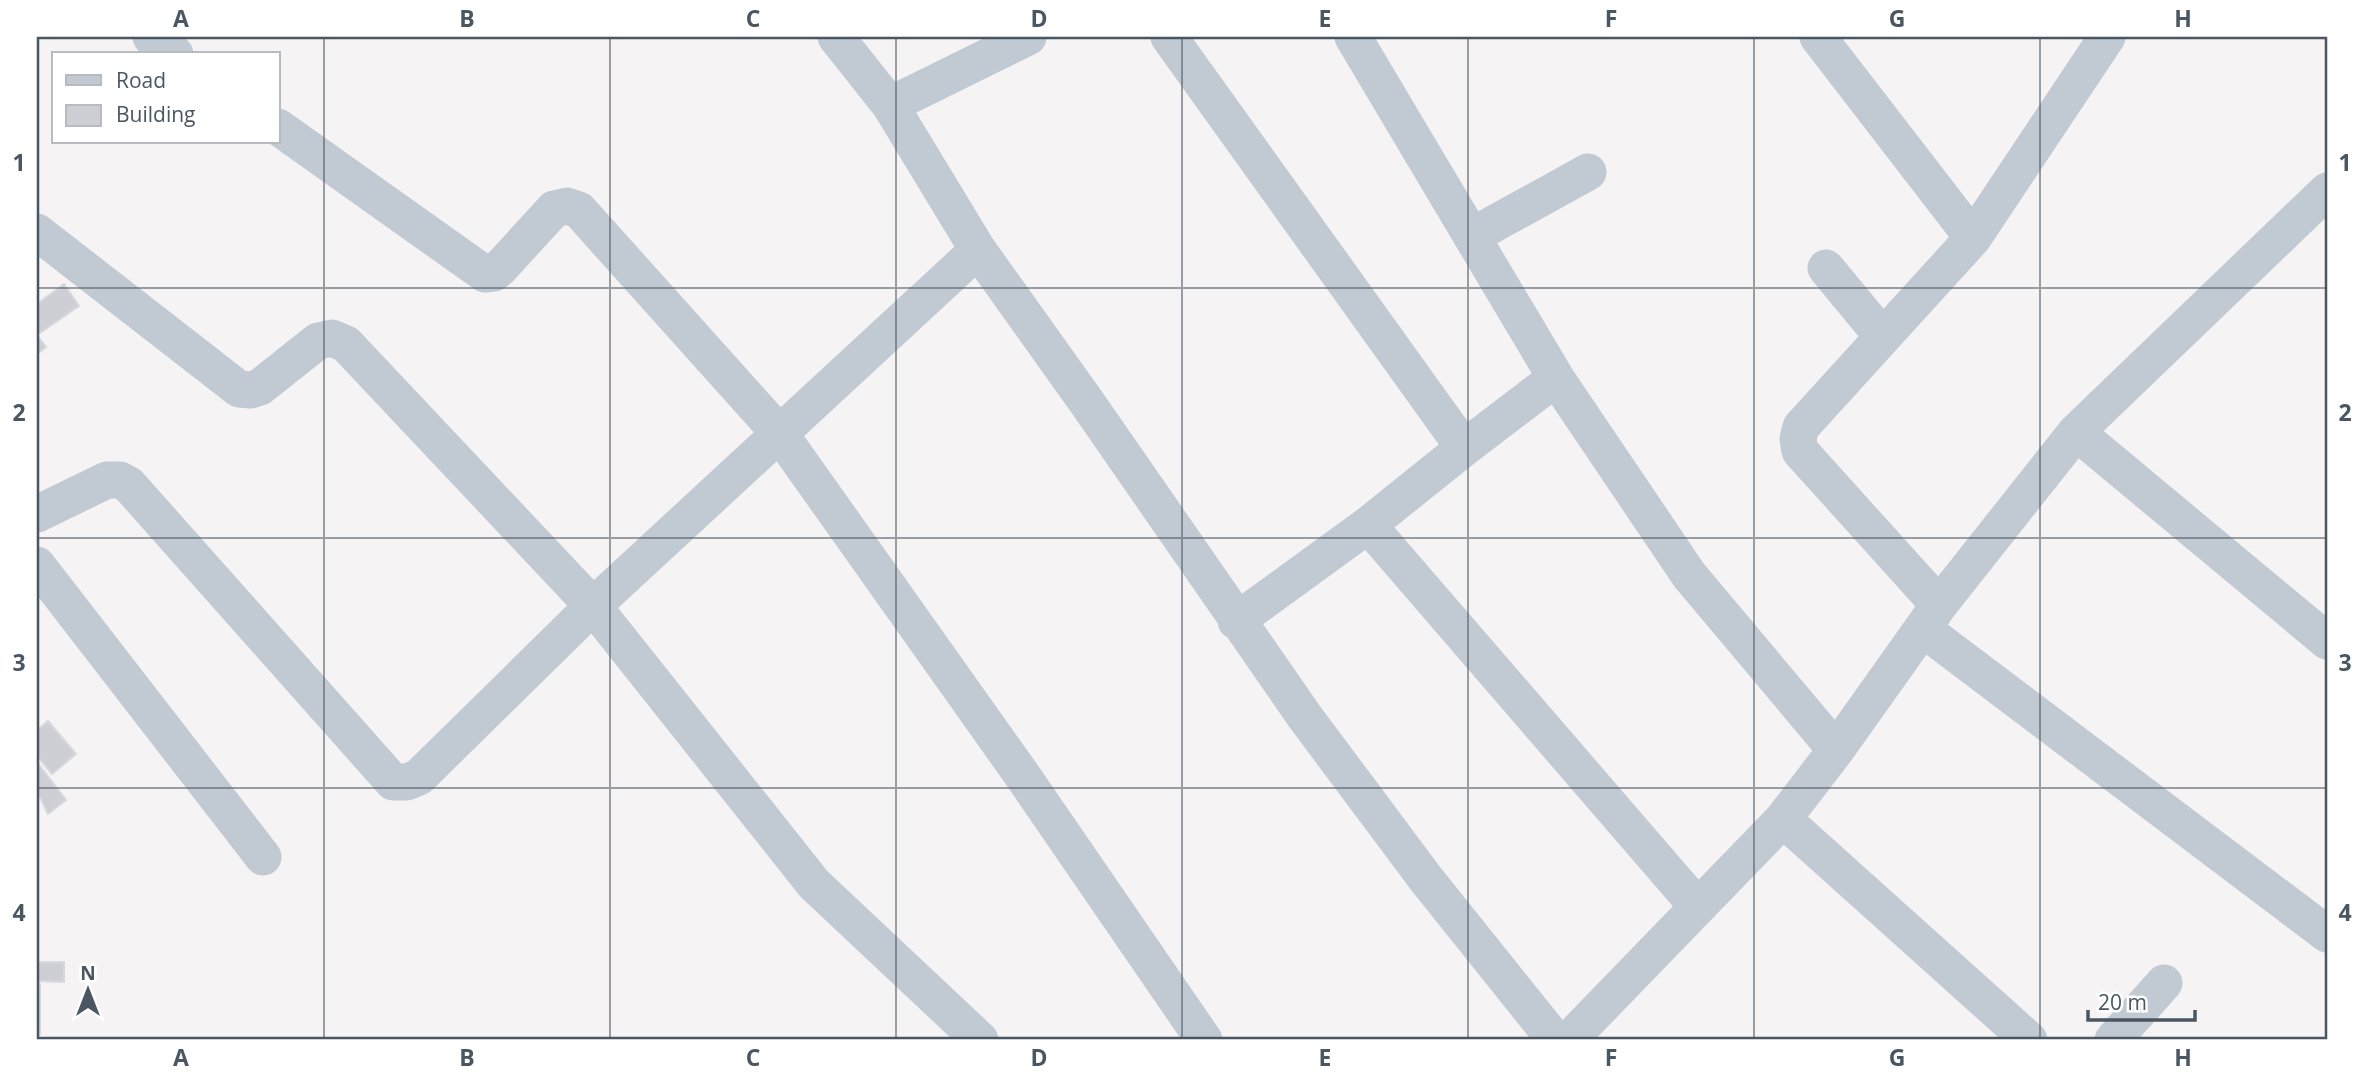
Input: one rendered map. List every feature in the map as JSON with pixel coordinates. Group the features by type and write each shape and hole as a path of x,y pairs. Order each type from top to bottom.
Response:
{"street":[{"path":"151,37 172,52"},
{"path":"836,37 890,105 978,250 1088,404 1236,621 1426,880 1555,1040"},
{"path":"890,105 1028,37"},
{"path":"1170,37 1464,448"},
{"path":"1353,37 1556,378 1689,575 1836,750"},
{"path":"1818,37 1973,238"},
{"path":"2107,37 1973,238 1801,427 1798,439 1800,451 1931,617 2327,934"},
{"path":"280,128 485,274 494,273 500,268 554,209 566,206 579,210 780,434 1022,775 1204,1040"},
{"path":"1472,236 1588,172"},
{"path":"1569,1040 1783,818 1836,750 1931,617 2076,432 2327,191"},
{"path":"37,232 239,389 251,390 260,387 318,341 332,338 346,344 593,606 814,884 979,1040"},
{"path":"37,514 107,480 120,480 129,485 393,782 407,782 419,777 593,606 978,250"},
{"path":"1826,268 1884,337"},
{"path":"1236,621 1368,525 1556,378"},
{"path":"2076,432 2320,622"},
{"path":"1368,525 1697,906"},
{"path":"37,565 263,857"},
{"path":"1783,818 2029,1040"},
{"path":"2113,1040 2164,983"}],"building":[{"path":"64,284 79,306 37,335 37,304"},
{"path":"37,335 46,347 37,354"},
{"path":"48,721 76,754 52,774 37,756 37,730"},
{"path":"37,762 66,800 48,814 37,791"},
{"path":"37,962 64,962 64,982 37,981"},
{"path":"37,984 40,984 40,1034 37,1034"}]}
